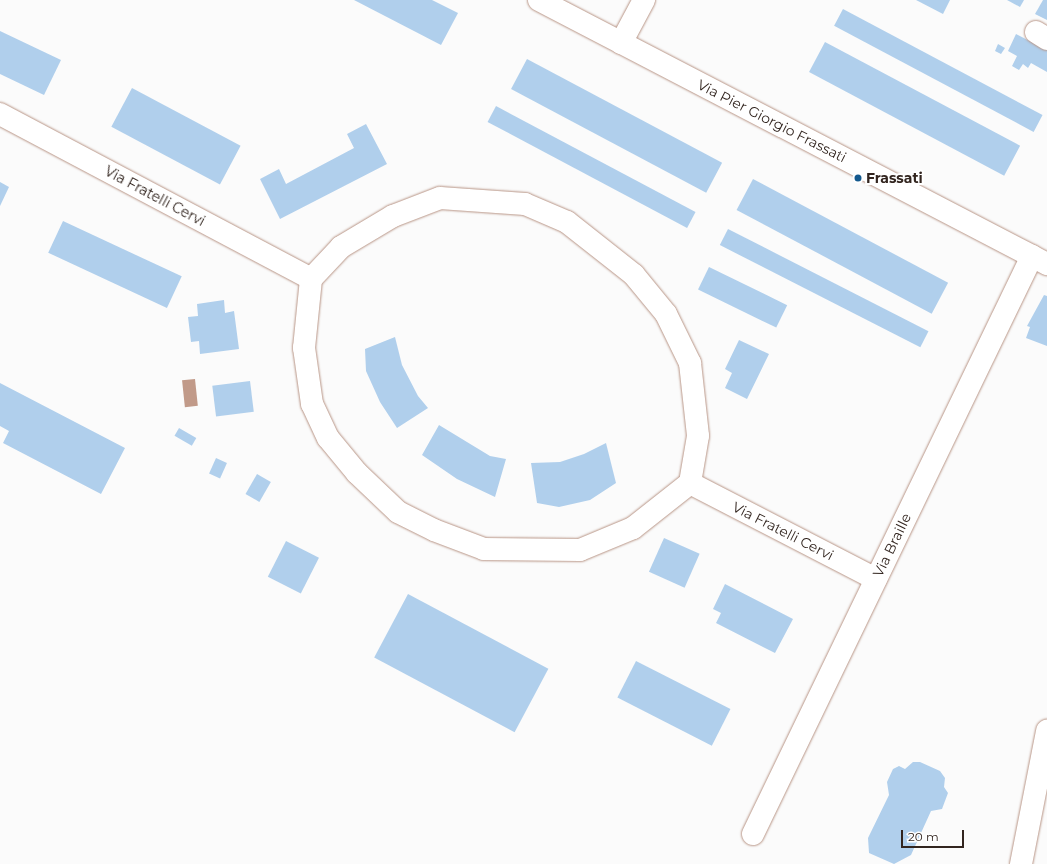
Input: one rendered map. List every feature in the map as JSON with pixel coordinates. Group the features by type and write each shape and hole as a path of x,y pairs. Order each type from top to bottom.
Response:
{"street":[{"name":"Via Pier Giorgio Frassati","path":"539,0 1039,260"},
{"path":"622,43 644,0"},
{"name":"Via Fratelli Cervi","path":"0,114 311,279"},
{"path":"440,198 525,204 567,222 634,275 666,314 690,363 698,436 690,483 633,528 580,550 484,549 434,530 398,512 357,473 328,438 312,404 304,348 311,279 341,247 393,216 440,198"},
{"name":"Via Braille","path":"753,834 876,579 1039,260"},
{"name":"Via Fratelli Cervi","path":"690,483 876,579"},
{"path":"1021,864 1047,731"}],"shaded area":[{"path":"195,379 198,406 185,407 182,380"}],"building":[{"path":"354,0 432,0 458,13 441,45"},
{"path":"916,0 950,0 943,14"},
{"path":"1007,0 1024,0 1020,7"},
{"path":"1043,0 1047,0 1047,20 1035,14"},
{"path":"843,9 1043,115 1034,132 834,26"},
{"path":"0,31 61,60 44,95 0,74"},
{"path":"1016,34 1047,50 1047,72 1031,63 1028,68 1023,64 1019,70 1012,66 1017,56 1008,51"},
{"path":"825,42 1020,146 1004,176 809,72"},
{"path":"998,44 1005,48 1001,54 995,51"},
{"path":"527,59 722,163 706,193 511,89"},
{"path":"132,88 241,146 220,185 111,127"},
{"path":"496,106 696,212 687,228 488,122"},
{"path":"366,124 387,164 280,219 260,179 279,169 286,184 354,148 347,134"},
{"path":"753,179 948,283 932,314 737,210"},
{"path":"0,182 9,187 0,206"},
{"path":"63,221 182,276 167,308 48,253"},
{"path":"728,229 928,331 920,347 720,245"},
{"path":"709,267 787,305 776,328 698,289"},
{"path":"1044,295 1047,296 1047,346 1026,338 1030,327 1027,326"},
{"path":"224,300 225,313 234,311 239,349 200,354 199,341 191,342 188,317 198,316 197,304"},
{"path":"395,337 402,365 418,396 428,408 397,428 380,402 366,371 365,349"},
{"path":"739,340 769,354 747,399 725,388 732,373 725,369"},
{"path":"250,381 254,412 216,416 212,386"},
{"path":"0,383 125,448 101,494 3,443 9,431 0,426"},
{"path":"439,425 490,456 506,459 495,497 457,479 422,455"},
{"path":"179,428 196,438 192,446 174,436"},
{"path":"606,443 616,483 590,500 559,507 537,503 531,463 560,462 584,454"},
{"path":"216,458 227,463 220,478 209,474"},
{"path":"257,474 271,482 259,502 246,494"},
{"path":"664,538 700,554 685,588 649,572"},
{"path":"286,541 319,558 301,593 268,577"},
{"path":"725,584 793,619 775,653 716,623 721,613 713,609"},
{"path":"408,594 548,669 515,732 374,658"},
{"path":"636,661 730,709 712,746 617,698"},
{"path":"913,762 920,762 940,771 945,778 944,787 948,793 942,809 931,811 911,855 894,864 869,853 868,838 889,795 887,782 893,769 899,766 905,769"}],"place":[{"name":"Frassati","path":"858,178"}]}
